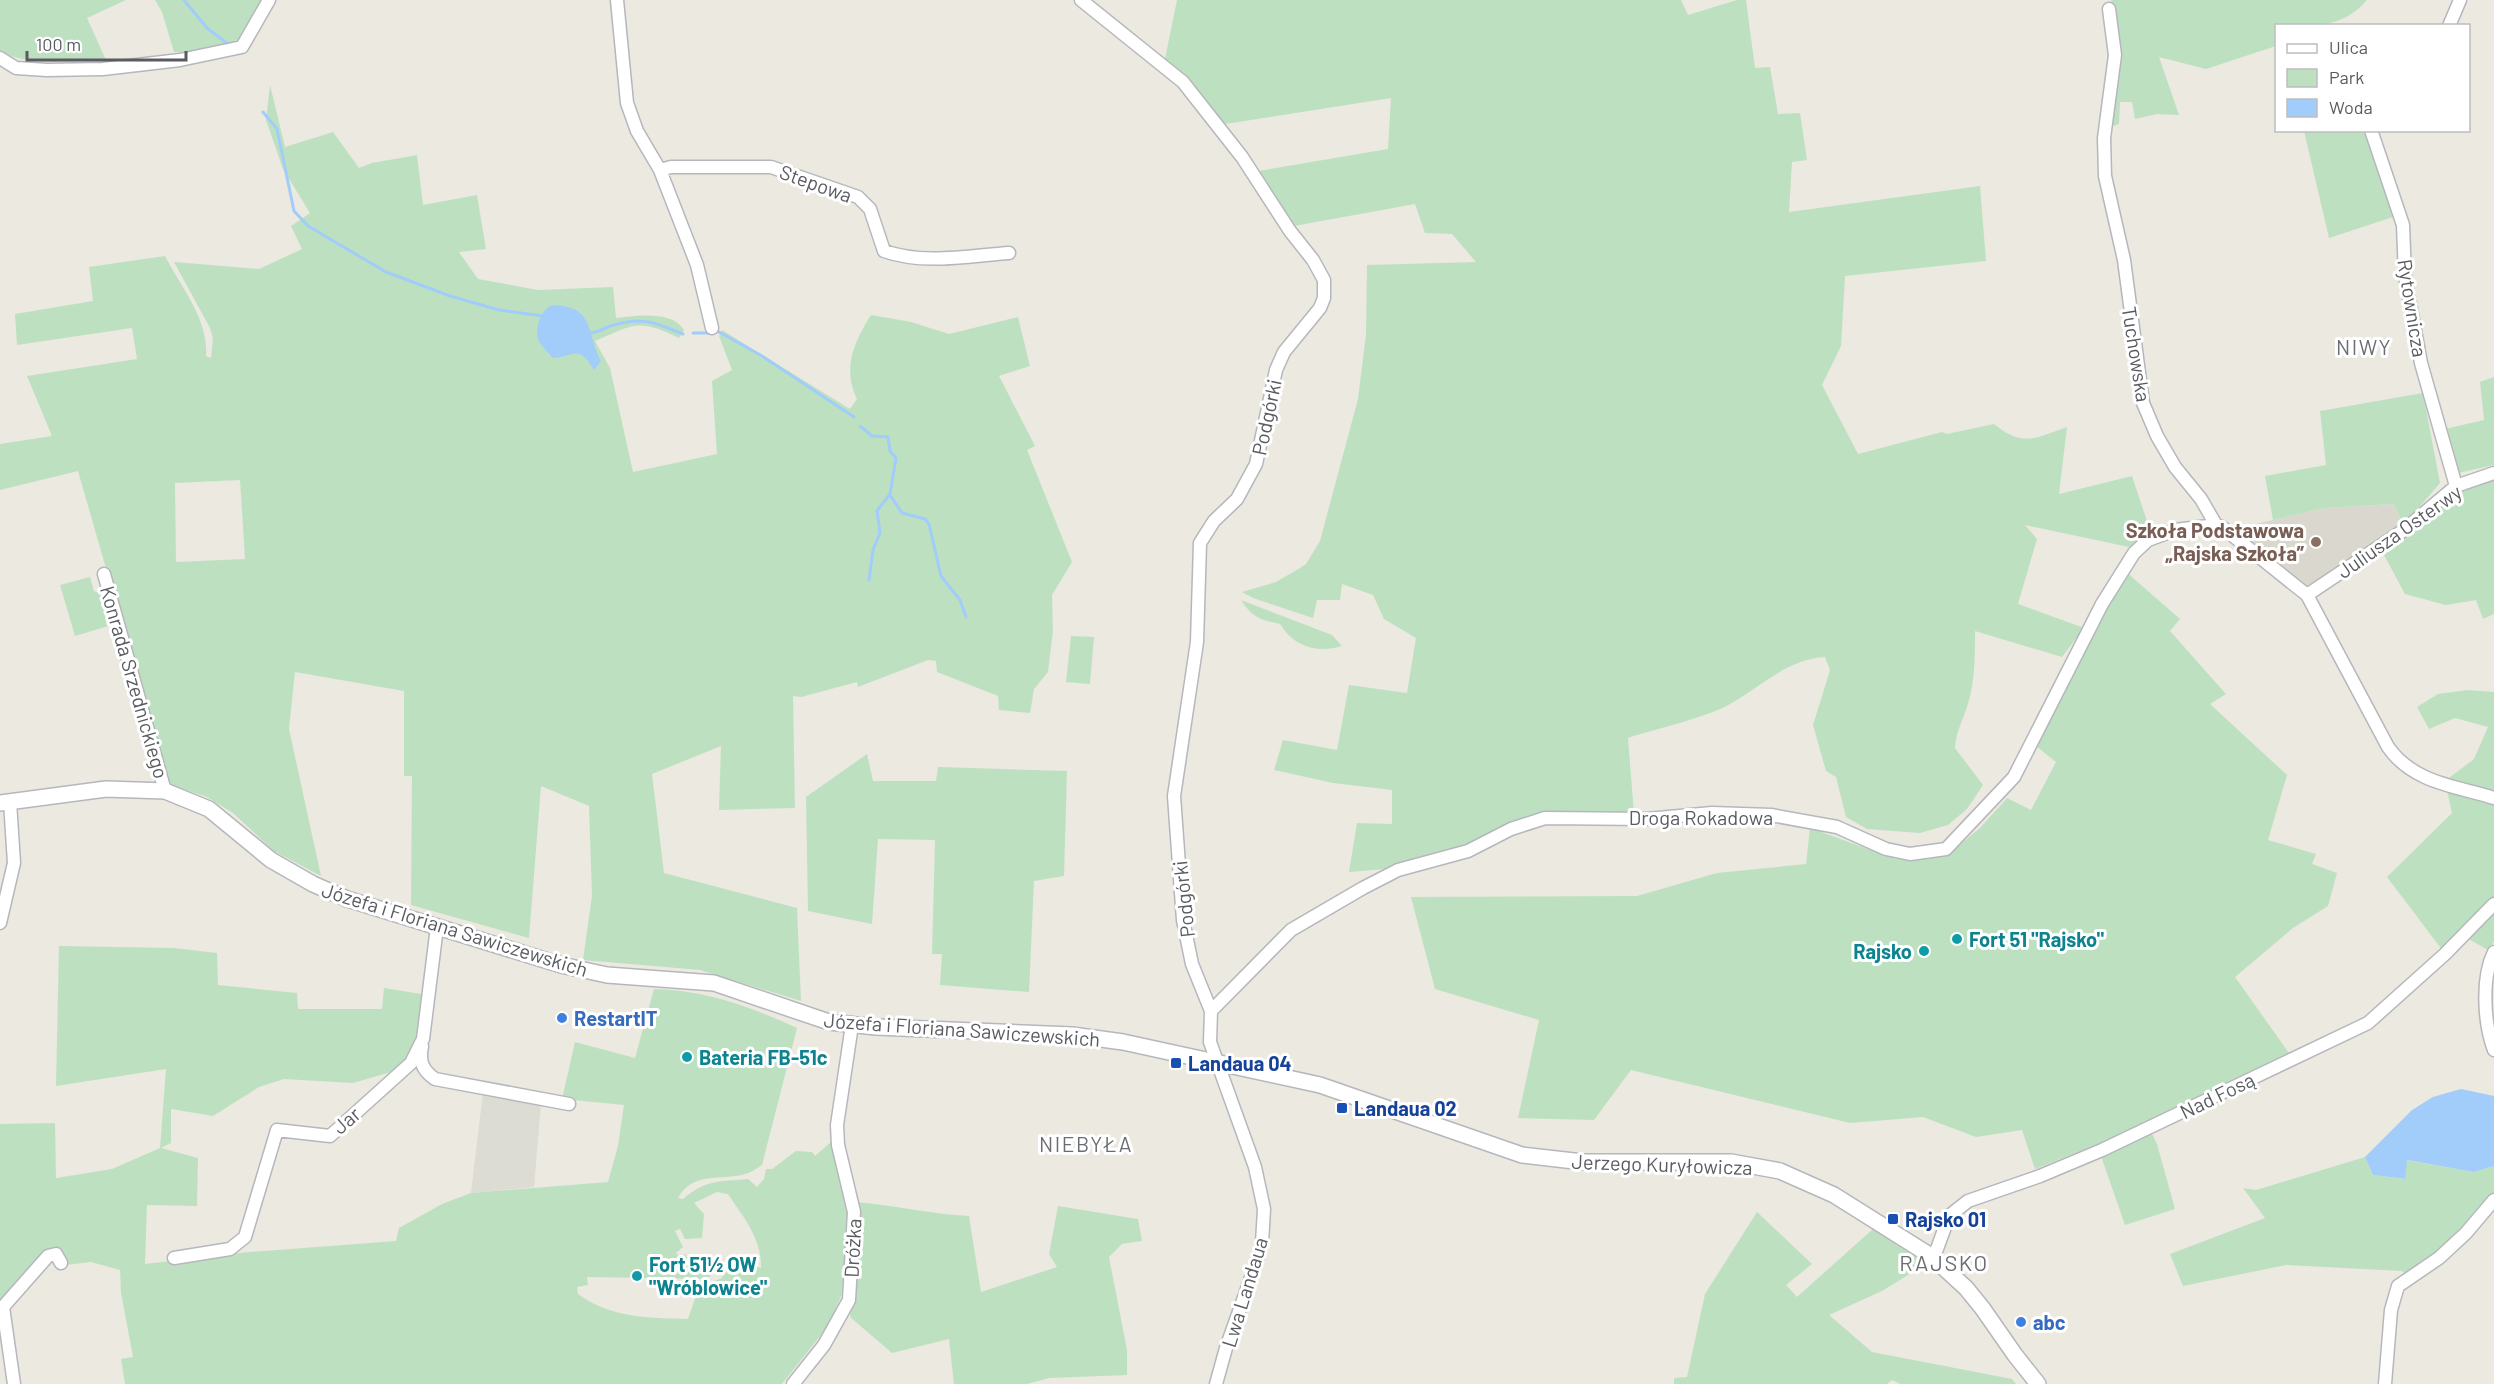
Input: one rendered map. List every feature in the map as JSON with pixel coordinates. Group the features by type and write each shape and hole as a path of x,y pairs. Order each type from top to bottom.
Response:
{"street":[{"path":"0,58 16,68 103,69 180,60 242,47 269,0"},
{"path":"617,0 627,103 638,131 660,170 697,265 712,328"},
{"name":"Podgórki","path":"1081,0 1183,82 1242,157 1290,231 1313,260 1324,280 1324,298 1320,308 1284,352 1276,370 1256,464 1237,499 1214,520 1200,543 1197,642 1174,796 1183,920 1192,964 1210,1011 1210,1042 1217,1062"},
{"path":"2450,24 2460,0"},
{"name":"Tuchowska","path":"2109,9 2115,55 2104,138 2105,176 2122,251 2144,403 2157,436 2175,467 2201,499 2216,525 2222,526 2307,595 2388,747 2400,762 2436,783 2494,798"},
{"name":"Rytownicza","path":"2372,132 2403,225 2405,276 2421,363 2456,486"},
{"name":"Stepowa","path":"660,170 671,167 771,167 858,197 870,209 884,252 902,258 938,259 1009,253"},
{"name":"Juliusza Osterwy","path":"2307,595 2404,530 2456,486 2494,473"},
{"name":"Droga Rokadowa","path":"1210,1011 1291,930 1363,888 1398,870 1468,851 1511,829 1545,818 1647,819 1712,813 1771,815 1837,827 1887,849 1910,854 1946,849 2014,777 2102,604 2134,553 2148,540 2175,530 2216,525"},
{"name":"Konrada Srzednickiego","path":"104,574 165,791"},
{"name":"Józefa i Floriana Sawiczewskich","path":"5,802 106,789 165,791 186,797 209,809 271,860 313,884 347,898 582,971 628,978 714,983 803,1016 852,1025 1072,1035 1123,1042 1217,1062"},
{"path":"0,923 14,863 5,802"},
{"name":"Nad Fosą","path":"1931,1256 1937,1249 1949,1216 1968,1201 2040,1176 2102,1150 2368,1023 2445,954 2494,904"},
{"name":"Jar","path":"174,1258 230,1249 245,1237 277,1130 330,1136 411,1064 423,1039 437,927"},
{"path":"2494,952 2486,984 2490,1039 2494,1050"},
{"name":"Dróżka","path":"793,1384 824,1345 849,1300 854,1212 843,1170 837,1125 852,1025"},
{"path":"423,1039 420,1057 425,1072 435,1078 569,1104"},
{"name":"Jerzego Kuryłowicza","path":"1217,1062 1320,1085 1522,1155 1583,1162 1731,1162 1780,1171 1834,1195 1931,1256 1977,1301 2038,1384"},
{"name":"Lwa Landaua","path":"1216,1384 1226,1348 1257,1261 1264,1217 1255,1167 1217,1062"},
{"path":"2385,1384 2391,1310 2398,1286 2439,1258 2459,1240 2494,1200"},
{"path":"14,1384 3,1307 48,1256 57,1254 61,1263"}],"shaded area":[{"name":"Szkoła Podstawowa „Rajska Szkoła”","path":"2394,504 2403,526 2360,557 2302,588 2273,566 2238,528 2325,508"},
{"path":"483,1092 541,1103 534,1187 471,1193"}],"green space":[{"path":"0,0 126,0 87,18 106,60 52,62 25,60 0,51"},
{"path":"155,0 262,0 246,34 232,45 213,50 174,52 162,12"},
{"path":"1177,0 1681,0 1688,15 1737,0 1746,0 1755,68 1770,67 1778,114 1800,113 1807,160 1792,162 1789,212 1980,186 1986,261 1845,276 1841,346 1822,385 1858,454 1942,432 1947,434 1994,424 2014,436 2030,439 2067,427 2059,494 2132,476 2151,533 2129,547 2025,525 2037,539 2018,604 2084,628 2062,657 1975,631 1972,689 1955,748 1983,785 1967,809 1948,825 1920,833 1867,829 1846,817 1836,777 1826,771 1813,725 1830,670 1825,657 1799,662 1721,708 1696,718 1628,738 1634,814 1570,811 1529,817 1469,845 1385,869 1349,872 1357,823 1392,824 1392,790 1333,783 1274,770 1283,740 1337,750 1349,685 1407,693 1416,638 1384,619 1373,595 1342,584 1340,600 1317,600 1313,618 1253,598 1242,592 1276,582 1300,568 1306,564 1320,541 1358,399 1366,334 1367,265 1476,262 1452,234 1425,233 1415,204 1294,226 1258,171 1388,149 1391,98 1225,124 1190,81 1165,59"},
{"path":"2111,0 2367,0 2347,17 2326,24 2275,24 2275,46 2206,69 2159,57 2179,115 2157,114 2135,119 2132,102 2120,102 2119,124 2108,128 2117,49"},
{"path":"270,85 285,147 333,132 359,168 372,163 417,155 423,205 477,195 486,249 459,252 478,279 538,290 613,287 616,318 653,316 671,319 678,324 684,330 679,338 654,328 637,326 628,327 595,341 610,368 633,472 717,454 712,381 732,370 719,336 722,330 850,409 857,399 850,377 852,356 855,345 871,315 911,322 949,334 1018,317 1030,366 999,376 1035,446 1027,450 1072,562 1052,595 1053,631 1048,672 1034,689 1030,713 999,710 998,696 937,672 936,661 928,660 858,687 857,682 801,697 793,696 795,808 719,810 721,746 652,774 664,873 797,908 801,1001 700,970 583,960 592,896 589,806 541,786 529,938 411,905 412,776 404,776 404,691 295,672 289,729 321,876 274,851 233,813 207,797 168,784 78,471 0,490 0,444 52,436 27,376 137,359 132,328 17,345 15,314 93,301 89,267 165,256 199,317 206,343 206,356 211,358 213,338 210,328 174,262 259,269 302,249 291,226 310,213 283,169 266,120","holes":["240,480 245,559 176,562 175,483"]},
{"path":"2304,132 2366,132 2396,216 2329,238"},
{"path":"2494,377 2494,465 2458,473 2445,429 2484,420 2480,382"},
{"path":"2423,393 2440,483 2403,526 2394,504 2325,508 2273,520 2265,476 2326,465 2320,411"},
{"path":"2494,480 2494,614 2483,619 2476,600 2446,605 2405,594 2384,555 2460,492"},
{"path":"2125,571 2180,619 2170,631 2226,694 2210,704 2287,775 2268,840 2316,854 2312,864 2337,873 2328,906 2293,928 2235,977 2291,1056 2115,1137 2035,1169 2022,1130 1976,1137 1923,1117 1850,1123 1631,1070 1594,1120 1518,1118 1539,1020 1435,989 1411,897 1637,896 1717,873 1806,864 1810,828 1896,859 1946,856 1980,828 2007,798 2031,810 2056,762 2036,746"},
{"path":"90,577 94,591 106,596 115,624 75,636 60,585"},
{"path":"1241,600 1332,635 1342,646 1324,649 1299,643 1285,632 1280,624 1253,614"},
{"path":"1071,636 1094,637 1090,684 1066,682"},
{"path":"2468,690 2494,692 2494,898 2443,951 2387,877 2452,813 2445,781 2474,759 2488,727 2455,718 2429,729 2417,707 2438,694"},
{"path":"867,754 873,781 936,781 938,767 1067,771 1064,876 1034,881 1029,992 940,985 942,954 932,954 935,840 878,839 872,924 808,911 806,797"},
{"path":"2494,907 2494,942 2488,950 2465,937"},
{"path":"59,946 174,948 217,953 218,985 297,993 298,1009 382,1009 384,988 427,995 422,1029 401,1069 353,1083 284,1079 259,1087 213,1116 171,1109 171,1143 161,1148 198,1158 197,1206 147,1205 145,1264 249,1252 396,1241 399,1228 442,1204 471,1193 608,1182 618,1146 624,1105 562,1099 575,1042 635,1058 654,989 710,996 763,1013 797,1028 762,1165 752,1172 736,1176 699,1180 684,1190 678,1198 683,1199 699,1188 721,1181 748,1179 757,1187 764,1179 766,1169 772,1169 796,1151 812,1152 815,1156 831,1142 848,1202 842,1294 828,1326 782,1384 125,1384 121,1359 133,1357 121,1293 120,1270 91,1262 65,1265 58,1250 0,1302 0,1124 55,1123 56,1178 112,1169 160,1148 166,1069 56,1086","holes":["717,1192 728,1194 755,1238 761,1257 761,1268 730,1261 722,1278 699,1287 688,1319 645,1317 617,1312 604,1308 578,1294 577,1287 588,1285 587,1277 706,1279 716,1272 722,1263 712,1262 700,1267 693,1265 685,1254 679,1256 676,1253 683,1247 675,1231 680,1229 685,1239 702,1238 704,1214 694,1203"]},
{"path":"2152,1134 2157,1144 2175,1209 2125,1225 2101,1156"},
{"path":"2365,1157 2373,1175 2404,1179 2406,1160 2474,1172 2494,1166 2494,1194 2456,1239 2406,1275 2402,1271 2286,1265 2183,1286 2170,1254 2265,1218 2243,1188 2256,1190"},
{"path":"856,1202 969,1216 981,1292 1057,1267 1049,1254 1058,1206 1138,1219 1142,1241 1122,1244 1109,1257 1127,1350 1127,1375 1049,1378 1027,1384 954,1384 949,1339 892,1353 850,1317 858,1214"},
{"path":"1757,1212 1812,1264 1786,1285 1797,1297 1873,1229 1926,1264 1882,1291 1829,1315 1872,1352 2012,1379 2016,1384 1900,1384 1892,1380 1887,1384 1674,1384 1674,1378 1687,1377 1705,1294"}],"water":[{"path":"552,305 576,310 587,323 601,361 594,370 580,354 553,358 539,341 537,329 540,319 545,310"},
{"path":"2461,1089 2494,1096 2494,1166 2474,1172 2407,1160 2405,1179 2373,1175 2365,1157 2412,1110 2433,1097"}],"waterway":[{"path":"184,0 207,28 229,45"},
{"path":"263,112 277,129 294,211 308,226 386,272 450,296 499,310 543,316"},
{"path":"588,333 625,322 642,321 683,334"},
{"path":"719,332 762,356 854,417"},
{"path":"693,333 708,333"},
{"path":"860,426 872,436 888,437 890,451 896,458 890,494 877,511 880,533 873,550 869,580"},
{"path":"890,495 902,513 925,519 929,524 941,576 960,600 966,617"}],"place":[{"name":"Szkoła Podstawowa „Rajska Szkoła”","path":"2316,542"},
{"name":"Fort 51 \"Rajsko\"","path":"1957,939"},
{"name":"Rajsko","path":"1924,951"},
{"name":"RestartIT","path":"562,1018"},
{"name":"Bateria FB-51c","path":"687,1057"},
{"name":"Landaua 04","path":"1176,1063"},
{"name":"Landaua 02","path":"1342,1108"},
{"name":"Rajsko 01","path":"1893,1219"},
{"name":"Fort 51½ OW \"Wróblowice\"","path":"637,1276"},
{"name":"abc","path":"2021,1322"}],"district":[{"name":"NIWY","path":"2364,346"},
{"name":"NIEBYŁA","path":"1086,1143"},
{"name":"RAJSKO","path":"1944,1262"}]}
